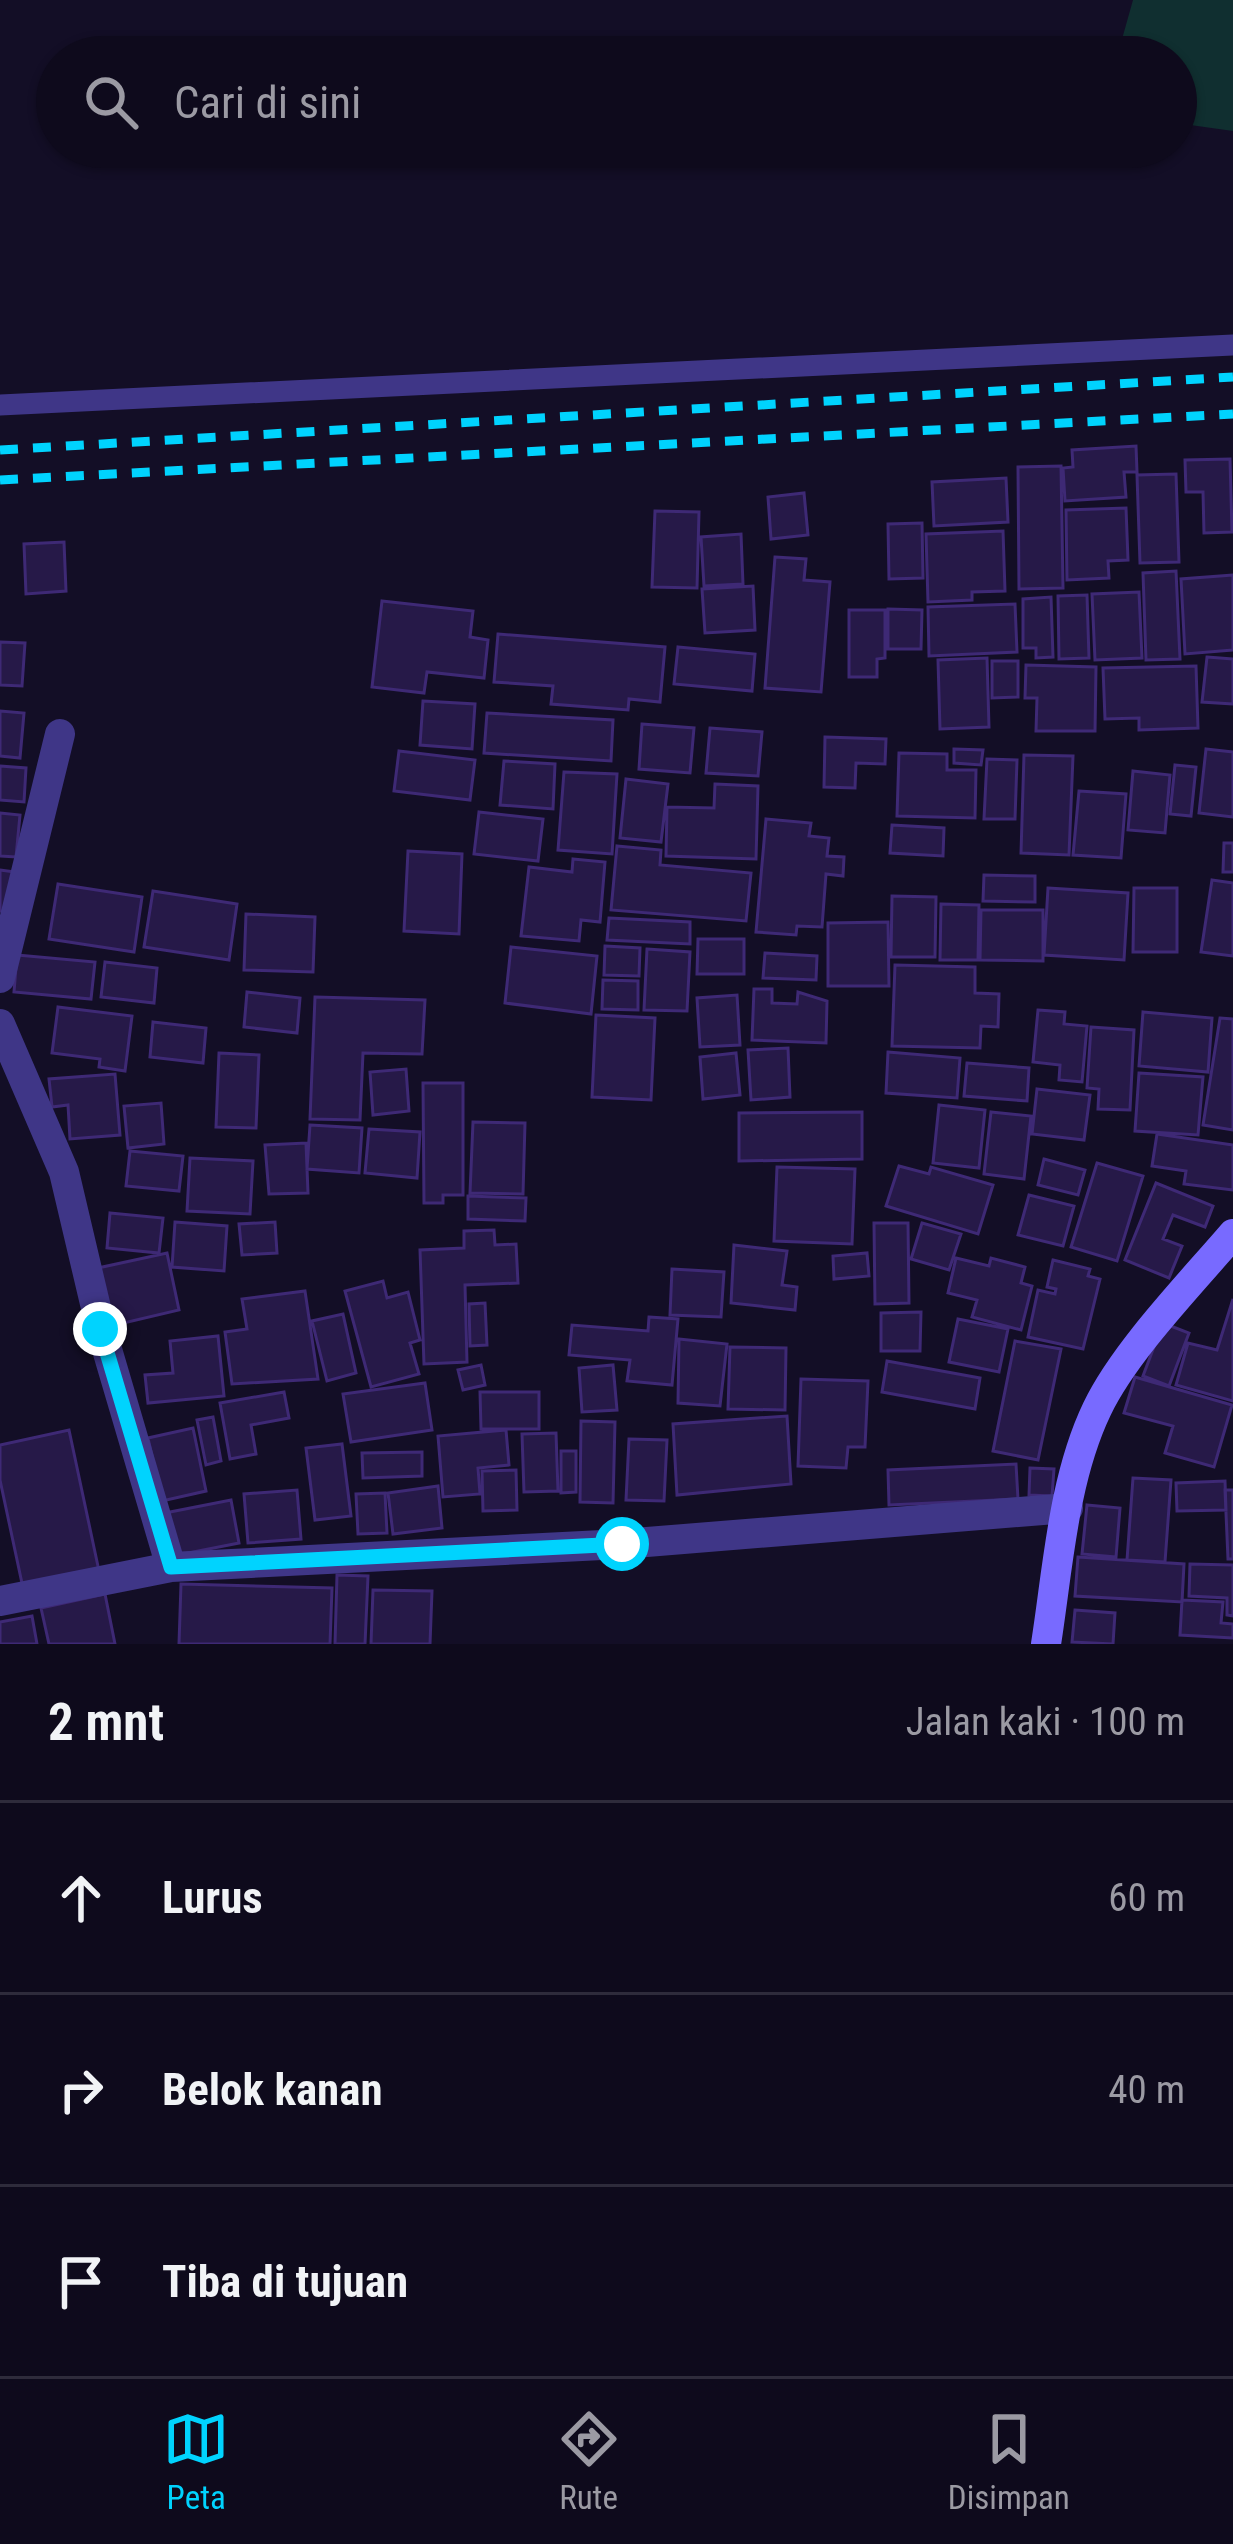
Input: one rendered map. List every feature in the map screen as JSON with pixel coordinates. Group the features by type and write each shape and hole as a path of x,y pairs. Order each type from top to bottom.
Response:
{"main road":[{"path":"1046,1644 1068,1508 1097,1409 1170,1306 1233,1234"}],"street":[{"path":"0,977 60,734"},
{"path":"0,1024 64,1172 100,1329 171,1567"},
{"path":"0,1601 171,1567 622,1544 1068,1508"}],"lane":[{"path":"0,404 1233,345"}],"green space":[{"path":"1133,0 1233,0 1233,131 1197,126 1197,36 1123,36"}],"building":[{"path":"1136,446 1137,472 1124,472 1126,497 1065,501 1063,468 1073,467 1072,450"},
{"path":"1230,459 1232,532 1204,533 1203,492 1186,492 1185,460"},
{"path":"1061,466 1063,588 1019,589 1018,467"},
{"path":"1176,474 1179,562 1140,563 1137,475"},
{"path":"1006,478 1008,522 934,526 932,482"},
{"path":"804,493 808,535 771,539 768,497"},
{"path":"1126,508 1128,560 1108,561 1109,578 1067,580 1066,510"},
{"path":"655,511 699,512 697,588 652,587"},
{"path":"922,523 923,578 889,579 888,524"},
{"path":"1003,531 1005,591 972,592 972,600 928,602 926,534"},
{"path":"741,534 743,584 704,586 701,537"},
{"path":"64,542 66,591 26,594 24,544"},
{"path":"775,557 806,559 804,580 830,582 821,692 765,688"},
{"path":"1176,571 1180,659 1146,660 1143,573"},
{"path":"1233,575 1233,650 1185,654 1181,579"},
{"path":"753,586 755,630 705,633 702,589"},
{"path":"1139,592 1142,658 1095,660 1092,594"},
{"path":"1087,595 1089,658 1059,659 1058,596"},
{"path":"1051,597 1053,657 1036,658 1036,648 1023,648 1023,599"},
{"path":"382,601 473,611 470,637 488,640 484,678 427,672 424,693 372,687"},
{"path":"1015,604 1017,652 929,656 928,607"},
{"path":"888,609 922,610 921,649 888,649"},
{"path":"849,610 885,610 885,658 877,659 877,677 849,677"},
{"path":"498,634 665,647 660,702 629,699 628,710 551,704 553,686 494,682"},
{"path":"0,642 25,643 22,686 0,685"},
{"path":"678,647 755,654 752,691 674,684"},
{"path":"1207,657 1233,659 1233,704 1202,702"},
{"path":"987,658 989,727 940,729 938,660"},
{"path":"992,661 1018,661 1018,697 992,698"},
{"path":"1026,665 1096,667 1095,731 1036,731 1037,698 1025,698"},
{"path":"1196,666 1198,728 1139,730 1139,718 1105,719 1103,668"},
{"path":"423,701 475,704 472,749 420,745"},
{"path":"0,711 24,713 20,758 0,756"},
{"path":"487,713 613,720 611,761 484,753"},
{"path":"642,724 694,728 690,773 639,769"},
{"path":"710,728 762,732 758,776 706,773"},
{"path":"825,737 886,739 885,764 856,763 855,788 824,787"},
{"path":"954,749 983,750 981,765 954,763"},
{"path":"1206,749 1233,752 1233,817 1199,813"},
{"path":"399,751 475,760 470,800 394,791"},
{"path":"899,753 947,754 947,770 976,770 975,818 897,816"},
{"path":"1024,755 1073,756 1069,855 1021,853"},
{"path":"987,759 1017,760 1015,819 984,819"},
{"path":"504,761 555,764 553,809 500,805"},
{"path":"1175,765 1196,767 1191,816 1170,814"},
{"path":"0,766 26,768 24,802 0,800"},
{"path":"1133,771 1170,775 1165,833 1128,830"},
{"path":"564,772 617,774 612,854 558,850"},
{"path":"626,779 668,784 661,842 620,838"},
{"path":"715,784 758,786 756,859 666,856 667,807 714,808"},
{"path":"1079,791 1126,794 1121,858 1073,855"},
{"path":"479,812 543,819 538,861 474,854"},
{"path":"0,813 20,815 16,857 0,856"},
{"path":"766,819 811,823 809,836 829,838 827,856 844,857 843,876 826,874 822,927 797,926 796,935 756,932"},
{"path":"892,825 944,828 943,856 890,853"},
{"path":"1224,843 1233,843 1233,872 1223,872"},
{"path":"617,846 661,850 660,865 751,873 746,921 611,910"},
{"path":"408,851 462,854 459,934 404,931"},
{"path":"573,859 605,862 600,922 581,920 579,941 521,936 529,867 572,872"},
{"path":"0,870 15,872 9,912 0,911"},
{"path":"984,875 1035,876 1035,902 983,901"},
{"path":"1212,880 1233,883 1233,956 1201,952"},
{"path":"58,884 142,897 134,952 49,939"},
{"path":"1048,888 1128,893 1124,960 1044,955"},
{"path":"1134,888 1177,888 1177,952 1133,952"},
{"path":"153,891 237,904 229,960 144,947"},
{"path":"892,896 936,897 935,957 891,957"},
{"path":"941,904 979,905 978,960 940,960"},
{"path":"981,910 1043,910 1043,961 980,960"},
{"path":"246,914 315,917 313,972 244,970"},
{"path":"609,918 690,922 690,944 607,940"},
{"path":"888,922 889,986 828,986 828,923"},
{"path":"698,939 744,939 744,974 697,974"},
{"path":"605,946 640,948 639,976 604,975"},
{"path":"511,947 597,956 591,1014 505,1003"},
{"path":"647,949 690,952 687,1011 644,1010"},
{"path":"765,953 817,956 816,980 763,978"},
{"path":"17,955 95,962 91,999 14,992"},
{"path":"105,962 157,968 154,1003 101,997"},
{"path":"895,965 975,967 975,993 999,994 998,1027 981,1026 980,1048 892,1046"},
{"path":"603,980 638,981 638,1010 602,1009"},
{"path":"754,989 772,989 772,1003 797,1004 798,992 827,1001 826,1043 752,1040"},
{"path":"247,992 300,998 297,1033 244,1027"},
{"path":"737,995 740,1045 700,1047 697,998"},
{"path":"315,997 425,1000 422,1054 363,1053 360,1120 310,1119"},
{"path":"58,1007 132,1016 125,1071 99,1067 100,1059 52,1053"},
{"path":"1038,1010 1065,1012 1064,1024 1087,1026 1082,1082 1059,1080 1060,1065 1033,1062"},
{"path":"1143,1012 1212,1018 1208,1072 1139,1066"},
{"path":"596,1015 655,1018 651,1100 592,1097"},
{"path":"1220,1018 1233,1019 1233,1130 1203,1125"},
{"path":"153,1022 206,1028 203,1063 150,1057"},
{"path":"1091,1027 1134,1030 1130,1110 1098,1109 1099,1089 1087,1088"},
{"path":"788,1048 790,1097 751,1100 748,1050"},
{"path":"888,1052 960,1058 957,1098 886,1093"},
{"path":"219,1053 259,1055 256,1128 216,1127"},
{"path":"736,1053 740,1095 703,1099 700,1057"},
{"path":"967,1063 1029,1068 1027,1101 964,1096"},
{"path":"406,1069 409,1111 373,1115 370,1072"},
{"path":"1139,1073 1203,1077 1198,1135 1135,1131"},
{"path":"115,1074 120,1135 70,1139 68,1105 52,1107 49,1079"},
{"path":"423,1083 463,1083 463,1195 443,1195 443,1203 424,1203"},
{"path":"1037,1089 1090,1095 1084,1140 1032,1134"},
{"path":"161,1103 164,1144 128,1148 124,1106"},
{"path":"939,1105 985,1110 979,1168 933,1163"},
{"path":"862,1112 862,1159 739,1161 739,1113"},
{"path":"991,1112 1031,1116 1024,1179 984,1174"},
{"path":"473,1122 525,1123 523,1194 470,1193"},
{"path":"310,1125 362,1128 359,1173 307,1169"},
{"path":"369,1129 420,1132 417,1178 365,1173"},
{"path":"1157,1134 1233,1145 1233,1190 1184,1184 1186,1171 1152,1166"},
{"path":"306,1143 308,1193 269,1194 265,1145"},
{"path":"130,1151 183,1156 179,1191 126,1186"},
{"path":"190,1158 253,1161 250,1214 187,1211"},
{"path":"1044,1159 1085,1170 1078,1195 1038,1185"},
{"path":"1097,1163 1143,1176 1117,1261 1071,1247"},
{"path":"899,1166 929,1174 931,1167 993,1185 978,1234 886,1206"},
{"path":"777,1167 855,1169 852,1244 774,1241"},
{"path":"1156,1183 1213,1206 1205,1227 1173,1215 1163,1239 1182,1246 1169,1278 1125,1260"},
{"path":"1029,1195 1074,1206 1063,1246 1018,1235"},
{"path":"468,1196 526,1198 525,1221 468,1219"},
{"path":"110,1213 163,1218 159,1253 107,1248"},
{"path":"175,1222 227,1226 224,1271 172,1267"},
{"path":"275,1222 277,1253 242,1255 239,1224"},
{"path":"874,1223 908,1223 909,1303 875,1304"},
{"path":"922,1223 961,1234 949,1270 911,1259"},
{"path":"494,1230 495,1245 516,1244 518,1283 465,1285 467,1362 424,1364 420,1250 464,1248 464,1231"},
{"path":"734,1245 787,1251 782,1285 797,1287 795,1310 731,1303"},
{"path":"167,1253 179,1310 111,1326 98,1268"},
{"path":"867,1253 869,1276 834,1279 833,1256"},
{"path":"956,1258 989,1266 991,1258 1025,1267 1021,1283 1032,1286 1021,1330 972,1317 977,1300 948,1293"},
{"path":"1053,1260 1090,1269 1088,1276 1100,1279 1083,1349 1028,1337 1038,1290 1055,1294 1056,1289 1047,1287"},
{"path":"672,1269 724,1272 721,1317 670,1315"},
{"path":"383,1281 387,1298 408,1292 420,1340 410,1343 419,1374 371,1387 345,1291"},
{"path":"305,1291 318,1379 232,1384 225,1332 247,1329 242,1299"},
{"path":"1233,1299 1233,1401 1176,1385 1188,1343 1217,1350"},
{"path":"485,1303 487,1345 470,1346 469,1304"},
{"path":"921,1312 920,1351 881,1351 881,1313"},
{"path":"343,1314 356,1373 327,1381 312,1321"},
{"path":"649,1317 678,1319 672,1385 627,1381 630,1360 569,1355 572,1325 648,1331"},
{"path":"958,1319 1008,1329 999,1372 949,1362"},
{"path":"1163,1323 1189,1333 1169,1386 1143,1376"},
{"path":"218,1336 224,1396 148,1403 145,1375 173,1373 170,1341"},
{"path":"679,1339 727,1344 720,1406 678,1403"},
{"path":"1015,1341 1061,1349 1038,1460 993,1451"},
{"path":"730,1347 786,1348 785,1410 728,1409"},
{"path":"887,1361 980,1378 975,1409 882,1392"},
{"path":"481,1365 485,1385 463,1390 458,1370"},
{"path":"613,1365 617,1410 582,1412 579,1368"},
{"path":"1135,1377 1232,1405 1214,1467 1165,1453 1173,1426 1124,1413"},
{"path":"801,1379 868,1381 865,1447 848,1447 846,1468 798,1466"},
{"path":"425,1383 432,1430 351,1442 343,1394"},
{"path":"284,1392 289,1418 251,1425 256,1454 230,1459 220,1403"},
{"path":"480,1392 539,1392 539,1429 481,1429"},
{"path":"787,1416 791,1484 677,1495 673,1424"},
{"path":"213,1417 221,1461 206,1465 197,1420"},
{"path":"581,1421 615,1422 613,1503 580,1502"},
{"path":"193,1428 206,1491 162,1501 148,1438"},
{"path":"69,1430 99,1571 23,1588 0,1480 0,1445"},
{"path":"506,1430 509,1465 478,1468 480,1494 443,1497 438,1436"},
{"path":"556,1433 558,1491 524,1492 522,1434"},
{"path":"629,1439 667,1440 664,1501 626,1500"},
{"path":"342,1444 351,1516 315,1520 306,1448"},
{"path":"561,1451 576,1451 576,1492 561,1493"},
{"path":"422,1452 422,1476 363,1478 362,1453"},
{"path":"1016,1464 1018,1499 889,1505 888,1470"},
{"path":"1030,1468 1054,1469 1052,1496 1029,1495"},
{"path":"516,1470 517,1510 483,1511 482,1471"},
{"path":"1133,1478 1171,1480 1165,1562 1127,1560"},
{"path":"1225,1481 1226,1510 1177,1511 1176,1483"},
{"path":"438,1486 442,1528 393,1534 388,1493"},
{"path":"297,1490 301,1539 248,1543 244,1494"},
{"path":"1225,1490 1233,1490 1233,1559 1228,1559"},
{"path":"385,1493 387,1533 358,1534 356,1494"},
{"path":"231,1500 239,1543 173,1556 165,1513"},
{"path":"1087,1505 1120,1508 1116,1557 1082,1554"},
{"path":"1078,1557 1184,1564 1182,1602 1075,1596"},
{"path":"1190,1564 1233,1565 1233,1616 1227,1615 1227,1598 1189,1596"},
{"path":"337,1575 368,1576 365,1644 335,1644"},
{"path":"181,1584 332,1588 330,1644 179,1644"},
{"path":"373,1590 432,1591 430,1644 371,1644"},
{"path":"105,1594 115,1644 49,1644 41,1608"},
{"path":"1182,1600 1223,1602 1221,1623 1233,1624 1233,1638 1180,1635"},
{"path":"1075,1610 1115,1613 1113,1644 1072,1642"},
{"path":"32,1616 37,1644 0,1644 0,1622"}],"railway":[{"path":"0,450 1233,377"},
{"path":"0,480 1233,414"}],"route":[{"path":"100,1329 171,1567 622,1544"}]}
